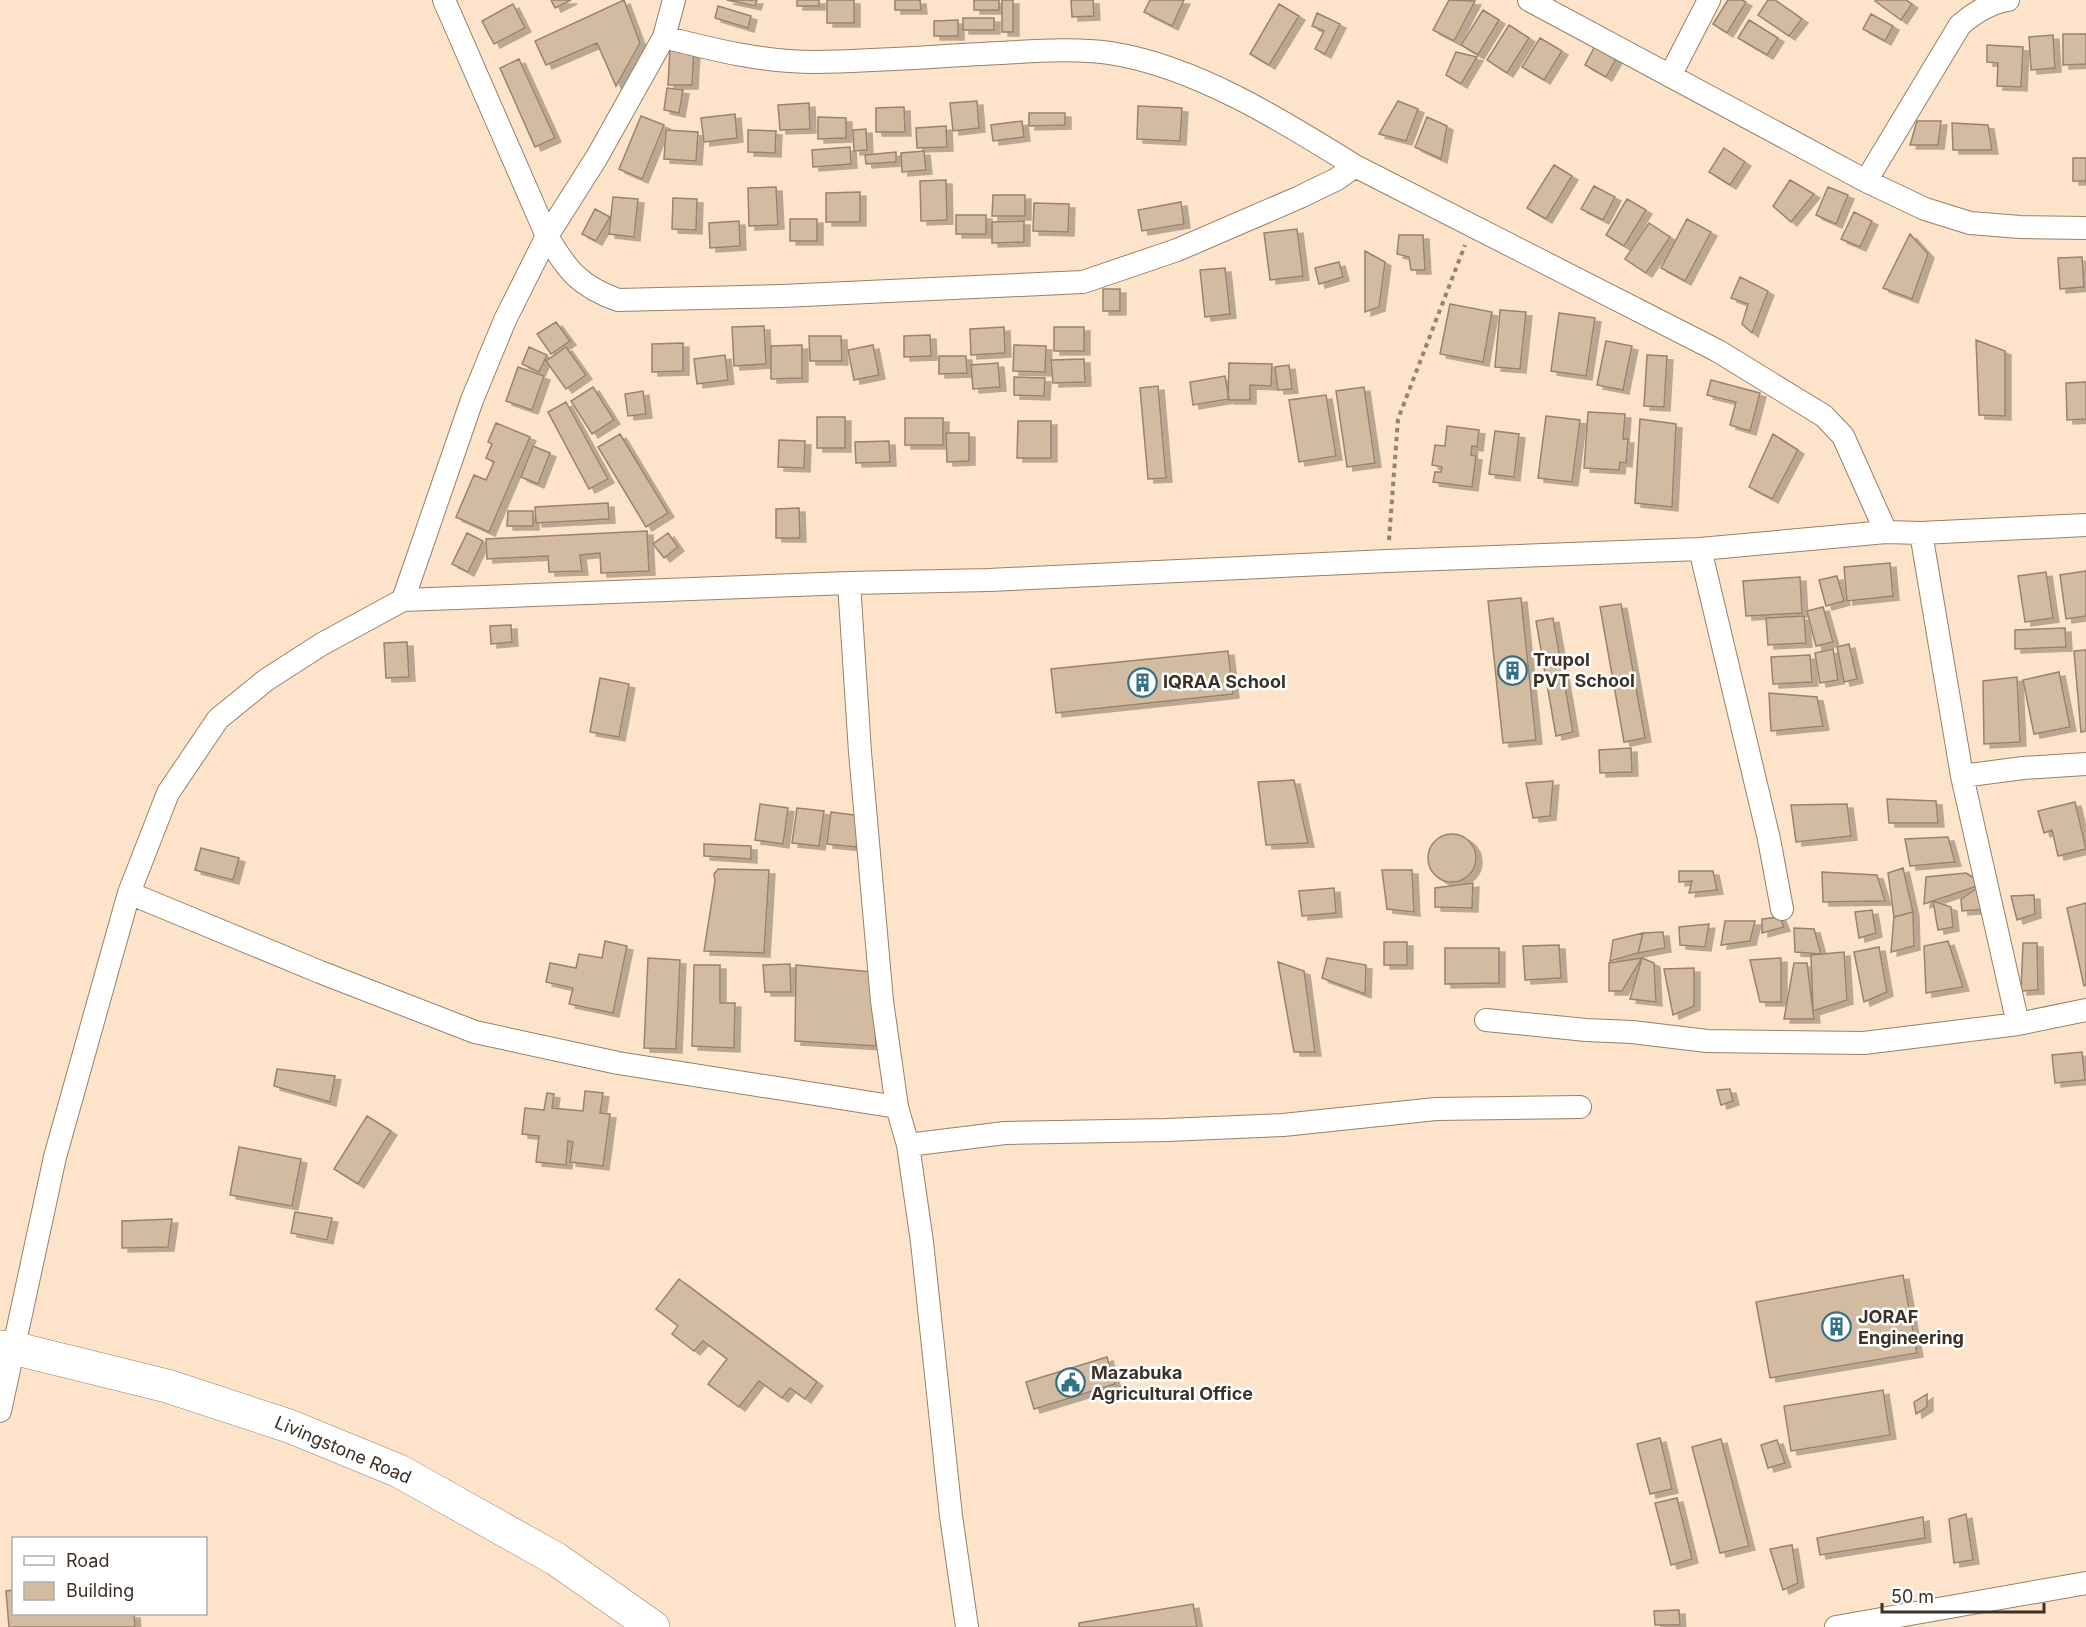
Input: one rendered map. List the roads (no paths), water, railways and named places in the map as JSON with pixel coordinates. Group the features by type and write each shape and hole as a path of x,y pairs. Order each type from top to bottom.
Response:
{"highway":[{"name":"Livingstone Road","path":"6,1348 167,1386 289,1426 399,1471 556,1559 653,1627"}],"street":[{"path":"444,0 547,236 561,260 578,279 596,292 618,300 782,296 1083,282 1177,250 1300,197 1355,166"},
{"path":"403,600 472,400 505,320 547,236 597,157 664,37 674,0"},
{"path":"1529,0 1866,181 1925,208 1970,223 2020,227 2086,228"},
{"path":"1670,76 1709,0"},
{"path":"1866,181 1960,25 1974,13 1998,1 2008,0"},
{"path":"664,37 732,54 771,60 815,62 1062,50 1110,53 1160,66 1217,87 1301,132 1355,166 1718,351 1824,416 1843,436 1886,532"},
{"path":"0,1411 6,1348 55,1157 129,893 168,793 218,719 266,680 322,644 403,600 1001,579 1700,549 1886,532 1921,533 2086,525"},
{"path":"1921,533 1962,776 2018,1024"},
{"path":"1700,549 1769,839 1782,909"},
{"path":"849,583 860,752 882,1001 897,1107 908,1145 922,1242 951,1516 967,1627"},
{"path":"1962,776 2023,768 2086,764"},
{"path":"129,893 320,972 475,1032 618,1063 897,1107"},
{"path":"1486,1020 1698,1040 1781,1043 1864,1042 2018,1024 2086,1010"},
{"path":"908,1145 1005,1133 1272,1126 1436,1109 1580,1107"},
{"path":"1836,1627 2086,1583"}],"place":[{"name":"Trupol PVT School","path":"1512,670"},
{"name":"IQRAA School","path":"1142,682"},
{"name":"JORAF Engineering","path":"1837,1327"},
{"name":"Mazabuka Agricultural Office","path":"1070,1383"}]}
